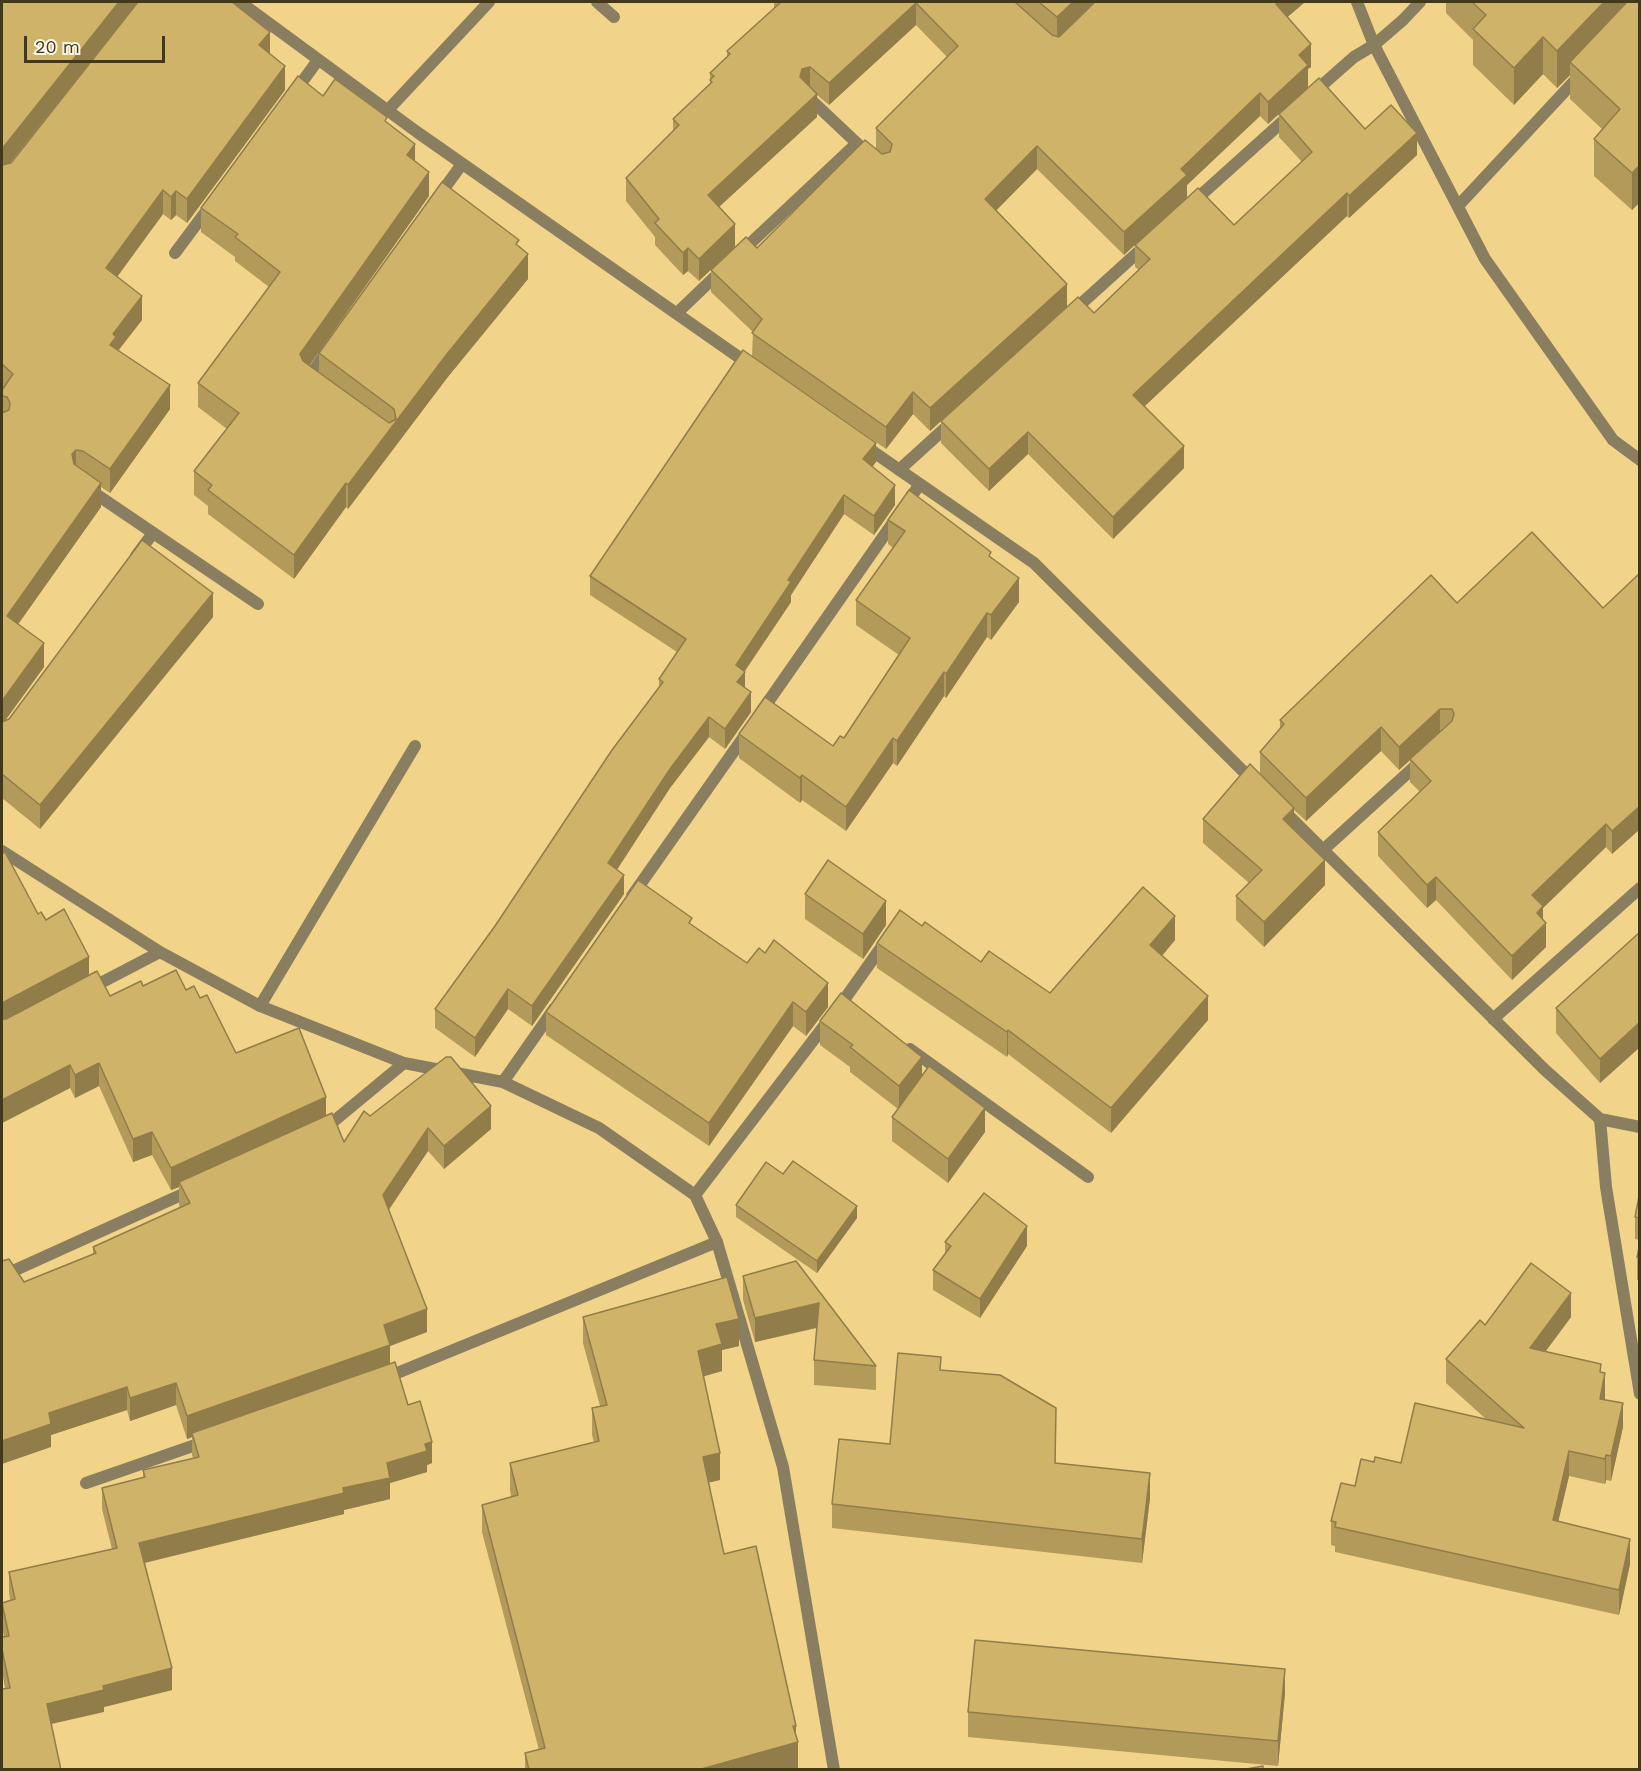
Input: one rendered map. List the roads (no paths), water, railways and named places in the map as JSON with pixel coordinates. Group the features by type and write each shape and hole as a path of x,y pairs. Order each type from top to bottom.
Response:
{"street":[{"path":"240,2 387,111 764,374"},
{"path":"387,111 489,2"},
{"path":"597,2 614,17"},
{"path":"1357,2 1374,45 1485,259 1613,440 1640,460"},
{"path":"1178,216 1354,57 1374,45 1420,2"},
{"path":"284,106 318,60"},
{"path":"1458,206 1592,63"},
{"path":"808,97 871,156"},
{"path":"676,313 857,143"},
{"path":"428,210 462,164"},
{"path":"176,253 216,198"},
{"path":"1065,319 1152,240"},
{"path":"326,392 308,379 334,342"},
{"path":"899,470 960,414"},
{"path":"851,436 1034,563 1545,1070 1600,1119 1640,1127"},
{"path":"78,482 258,604"},
{"path":"626,906 920,484"},
{"path":"126,571 153,534"},
{"path":"260,1006 415,746"},
{"path":"1323,850 1429,754"},
{"path":"2,851 160,952 260,1006 404,1063 503,1082 599,1128 695,1196 717,1242 783,1467 834,1770"},
{"path":"1493,1019 1640,888"},
{"path":"695,1196 849,1004 891,933"},
{"path":"75,996 160,952"},
{"path":"503,1082 564,994"},
{"path":"900,1041 1088,1178"},
{"path":"307,1138 329,1128 404,1063"},
{"path":"1600,1119 1606,1187 1640,1394"},
{"path":"2,1276 209,1182"},
{"path":"369,1384 717,1242"},
{"path":"86,1483 222,1436"}]}
